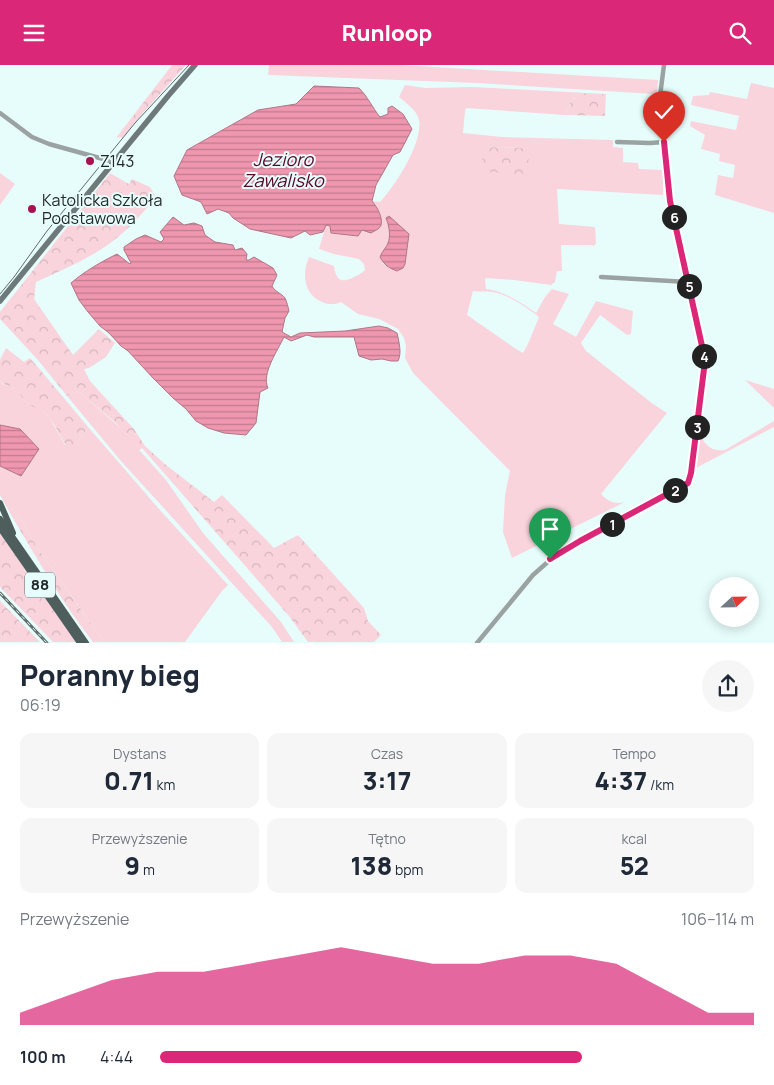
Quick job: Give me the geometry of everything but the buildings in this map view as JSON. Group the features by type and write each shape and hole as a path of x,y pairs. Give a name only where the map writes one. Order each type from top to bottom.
{"main road":[{"path":"0,301 195,65"},
{"path":"0,503 18,546"},
{"name":"88","path":"0,519 86,643"},
{"name":"88","path":"0,528 80,643"}],"street":[{"path":"477,643 533,575 550,559 688,483 691,473 704,369 704,355 670,201 660,97 664,65"},
{"path":"0,113 32,137 48,144 114,162"},
{"path":"617,142 664,142"},
{"path":"601,277 688,282"}],"green space":[{"path":"172,65 186,65 122,138 116,138"},
{"path":"269,65 400,65 658,80 657,92 654,94 477,83 268,75"},
{"path":"751,83 774,88 774,213 715,195 718,175 733,178 735,165 719,161 720,154 701,149 705,135 690,126 691,121 736,130 739,116 691,105 693,96 709,95 710,92 747,99"},
{"path":"405,85 425,88 474,87 586,93 574,98 565,115 466,108 463,133 502,137 613,140 613,147 623,148 623,162 638,163 639,169 663,170 663,195 557,189 559,224 595,227 596,243 594,246 561,245 562,271 557,271 555,282 551,285 514,280 485,279 486,289 506,295 519,302 536,313 552,289 569,294 553,324 576,337 596,301 633,311 631,334 627,335 600,315 581,343 586,351 667,413 601,494 611,502 625,502 512,558 503,532 505,495 510,471 413,373 405,358 406,346 404,338 398,329 379,319 358,314 341,302 327,304 322,302 311,294 306,283 305,270 309,257 334,266 336,275 342,280 349,279 365,270 364,264 359,259 319,249 326,225 330,226 332,233 358,236 378,210 372,201 380,202 407,164 417,140 419,120 414,110 399,97","holes":["484,147 524,148 528,172","389,216 409,234 405,264 390,268 383,264 380,257 389,237 389,227 386,218","473,291 493,292 505,296 523,305 539,317 523,353 467,315"]},
{"path":"586,93 606,94 605,116 565,115 574,98"},
{"path":"483,147 524,148 529,150 528,172 525,174 483,172"},
{"path":"0,173 15,184 0,205"},
{"path":"110,173 129,184 132,179 150,187 156,197 129,228 109,244 78,262 36,282 34,299 73,355 99,329 115,343 106,357 89,368 84,369 90,381 134,429 145,446 166,465 214,502 222,495 274,548 298,535 364,608 368,621 381,635 374,642 308,642 289,616 142,448 137,452 116,423 78,391 67,396 37,359 0,319 0,312"},
{"path":"6,348 24,362 30,358 89,428 71,451 47,415 27,403 14,388 0,381 0,360"},
{"path":"745,380 774,389 774,408"},
{"path":"0,381 16,389 27,403 41,410 49,417 65,445 77,445 81,436 89,428 228,585 185,642 104,642 39,550 19,517 14,520 0,495 0,466 21,476 20,429 0,425"},
{"path":"78,391 116,424 166,480 203,533 281,622 294,642 282,642 272,627 120,460 67,396"},
{"path":"774,421 774,427 694,469 698,438 702,438 711,448 725,450"},
{"path":"19,517 39,550 104,642 93,642 72,613 14,520"},
{"path":"0,533 78,642 53,642 0,587"},
{"path":"0,600 1,602 40,642 0,642"}],"water":[{"name":"Jezioro Zawalisko","path":"314,86 359,88 380,117 388,114 388,108 392,106 403,114 412,129 400,152 393,155 376,185 372,201 378,209 381,219 381,225 378,229 371,233 362,230 358,236 331,233 330,226 326,225 323,232 310,235 305,231 291,238 250,229 233,218 229,213 218,209 207,214 201,202 182,195 174,176 187,150 258,110 296,104"},
{"path":"389,216 409,234 405,264 403,268 397,271 387,266 380,257 389,240 386,218"},
{"path":"173,217 184,225 194,223 202,226 205,235 215,242 233,245 235,250 242,248 247,254 246,260 254,257 273,268 277,275 272,286 285,298 289,311 285,318 282,332 291,337 300,333 345,331 379,326 388,328 397,333 400,351 398,361 371,360 359,356 354,337 314,337 307,335 291,341 284,337 268,369 266,382 268,388 260,392 256,423 246,435 224,433 208,428 196,421 128,351 100,326 79,300 71,283 93,267 117,254 130,264 124,247 145,235 161,242 164,239 160,232"},
{"path":"0,425 20,429 39,449 21,476 0,466"}],"tram line":[{"path":"0,294 47,231 135,123 189,65"}],"railway":[{"path":"0,593 47,643"}],"place":[{"name":"Z143","path":"90,161"},
{"name":"Katolicka Szkoła Podstawowa","path":"32,209"}],"route":[{"path":"550,559 688,483 691,473 704,369 704,355 670,201 664,142"}]}
